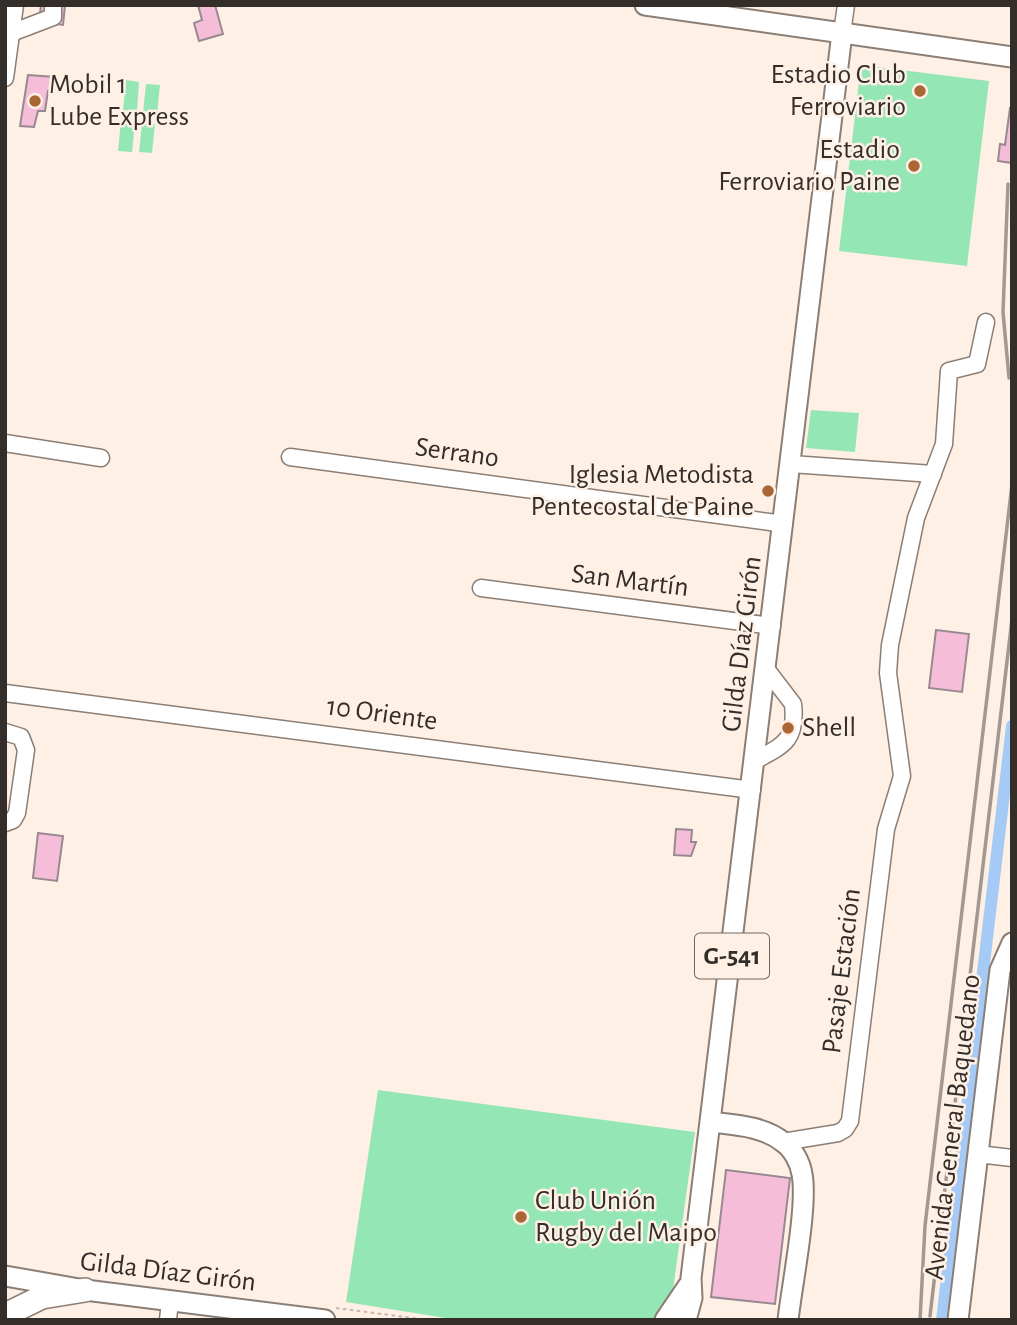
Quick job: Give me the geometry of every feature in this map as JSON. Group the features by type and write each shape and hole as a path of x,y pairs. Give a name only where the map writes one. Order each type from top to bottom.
{"highway":[{"path":"5,1315 42,1297 85,1290"}],"main road":[{"path":"645,5 1012,57"},
{"name":"Gilda Díaz Girón","path":"686,1320 692,1298 691,1278 792,464 842,33"},
{"name":"Avenida General Baquedano","path":"958,1320 1000,970 1012,943"},
{"path":"711,1122 762,1131 783,1142 799,1162 803,1184 788,1320"},
{"name":"Gilda Díaz Girón","path":"5,1276 85,1290 169,1310 325,1320"},
{"name":"Gilda Díaz Girón","path":"665,1320 681,1299 691,1278"}],"street":[{"path":"5,78 15,5"},
{"path":"11,33 52,17 53,5"},
{"name":"Gilda Díaz Girón","path":"842,33 846,5"},
{"name":"Pasaje Estación","path":"783,1142 842,1132 850,1121 886,829 900,785 901,756 888,673 890,645 911,537 944,444 949,371 977,364 986,322"},
{"path":"5,443 101,457"},
{"name":"Serrano","path":"290,457 784,524"},
{"path":"792,464 933,474"},
{"name":"San Martín","path":"481,588 772,626"},
{"path":"756,760 786,743 792,733 793,704 767,670"},
{"name":"10 Oriente","path":"5,694 752,790"},
{"path":"5,732 21,737 26,750 17,813 13,820 5,823"},
{"path":"978,1154 1012,1158"}],"green space":[{"name":"Estadio Ferroviario Paine","path":"861,65 989,81 967,266 839,251"},
{"path":"126,80 139,82 137,111 123,110"},
{"path":"146,84 160,85 157,114 143,113"},
{"path":"121,121 135,123 132,152 118,151"},
{"path":"142,123 155,124 152,153 139,152"},
{"path":"811,410 859,413 855,452 806,448"},
{"name":"Club Unión Rugby del Maipo","path":"378,1090 695,1132 671,1304 651,1320 458,1320 346,1302"}],"building":[{"path":"41,5 65,6 63,25 39,22"},
{"path":"198,5 215,5 223,34 199,41 194,23 202,20"},
{"name":"Mobil 1 Lube Express","path":"28,75 55,77 53,92 48,91 45,111 38,111 34,127 20,126"},
{"path":"1010,108 1012,163 998,161 1000,144 1005,145"},
{"path":"936,630 969,634 962,692 929,688"},
{"path":"676,829 692,830 691,842 696,842 691,856 674,855"},
{"path":"38,833 63,836 57,881 33,878"},
{"path":"726,1170 790,1178 775,1304 711,1297"}],"waterway":[{"path":"942,1320 1012,726"}],"railway":[{"path":"1008,184 1003,312 1009,378"},
{"path":"920,1320 925,1226 1012,484"},
{"path":"930,1316 1012,619"}],"place":[{"name":"Estadio Club Ferroviario","path":"920,91"},
{"name":"Mobil 1 Lube Express","path":"35,101"},
{"name":"Estadio Ferroviario Paine","path":"914,166"},
{"name":"Iglesia Metodista Pentecostal de Paine","path":"768,491"},
{"name":"Shell","path":"788,728"},
{"name":"Club Unión Rugby del Maipo","path":"521,1217"}]}
